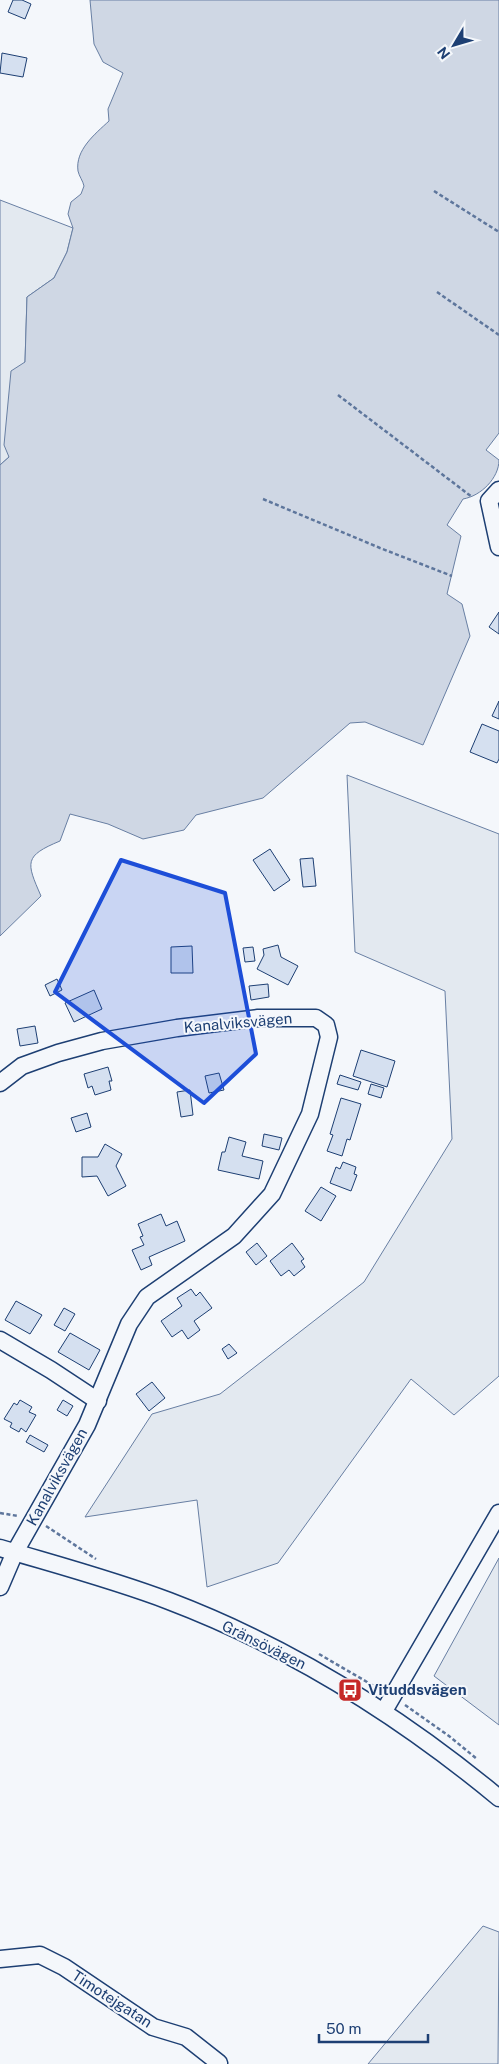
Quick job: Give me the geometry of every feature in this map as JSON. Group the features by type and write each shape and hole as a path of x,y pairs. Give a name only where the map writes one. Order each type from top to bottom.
{"street":[{"path":"499,490 489,501 499,547"},
{"name":"Kanalviksvägen","path":"0,1083 22,1066 58,1053 102,1041 177,1028 266,1018 316,1018 326,1025 328,1037 310,1114 272,1194 234,1236 147,1297 129,1324 87,1425 8,1550 0,1587"},
{"path":"0,1340 98,1400"},
{"path":"384,1711 499,1513"},
{"name":"Gränsövägen","path":"8,1550 72,1568 170,1602 235,1630 324,1674 384,1711 460,1766 499,1798"},
{"name":"Timotejgatan","path":"0,1959 40,1955 64,1967 153,2027 186,2037 218,2063"}],"path":[{"path":"434,191 499,232"},
{"path":"437,292 499,335"},
{"path":"338,395 472,498"},
{"path":"263,499 452,576"}],"highlighted area":[{"path":"121,860 225,893 256,1054 204,1103 55,992"}],"shaded area":[{"path":"90,0 499,0 499,433 486,450 499,460 496,473 488,485 476,494 463,499 447,525 461,536 447,594 462,604 470,636 423,745 365,722 350,723 263,798 196,815 184,830 143,839 108,824 70,814 60,841 40,851 31,861 33,875 41,896 0,936 0,465 9,457 4,445 11,371 25,362 27,297 54,278 67,252 73,228 68,214 71,202 81,194 84,186 78,171 80,156 87,143 109,121 108,109 123,73 103,62 94,44"},
{"path":"0,200 73,228 67,252 54,278 27,297 25,362 9,457 0,465"},
{"path":"347,775 499,834 499,1376 454,1415 411,1379 278,1563 207,1587 197,1500 85,1517 152,1414 220,1394 364,1282 452,1139 445,991 355,952"},
{"path":"499,1558 499,1725 434,1676"},
{"path":"483,1926 499,1932 498,2064 368,2064"}],"building":[{"path":"13,0 22,0 31,4 25,19 8,12"},
{"path":"2,53 27,58 23,77 0,73"},
{"path":"499,612 499,634 489,627"},
{"path":"499,701 499,719 492,716"},
{"path":"482,724 499,731 499,759 497,763 470,752"},
{"path":"270,849 290,880 274,891 253,860"},
{"path":"313,858 316,886 303,887 300,859"},
{"path":"278,945 281,957 298,966 288,985 257,969 264,955 263,949"},
{"path":"192,946 193,973 171,973 171,947"},
{"path":"253,947 255,961 245,962 243,948"},
{"path":"57,979 62,990 50,996 45,985"},
{"path":"268,984 269,997 251,1000 249,986"},
{"path":"94,990 102,1009 74,1022 65,1003"},
{"path":"35,1026 38,1043 20,1046 17,1029"},
{"path":"361,1050 395,1061 387,1087 353,1076"},
{"path":"108,1067 112,1081 109,1081 111,1090 95,1095 92,1086 88,1088 84,1074"},
{"path":"219,1073 224,1090 209,1093 205,1076"},
{"path":"340,1075 361,1082 358,1090 337,1084"},
{"path":"371,1084 384,1088 381,1098 368,1094"},
{"path":"190,1090 193,1115 181,1117 177,1092"},
{"path":"341,1098 361,1104 350,1140 347,1139 342,1156 327,1151 333,1135 330,1134"},
{"path":"87,1113 91,1127 76,1132 71,1118"},
{"path":"264,1134 282,1138 279,1150 262,1146"},
{"path":"229,1137 246,1142 242,1156 263,1161 259,1179 218,1170 222,1152 225,1152"},
{"path":"105,1144 122,1154 116,1166 126,1186 108,1196 97,1176 82,1177 82,1157 98,1157"},
{"path":"343,1162 356,1167 354,1174 357,1175 351,1191 330,1183 336,1167 340,1169"},
{"path":"321,1187 336,1196 321,1221 305,1211"},
{"path":"161,1214 166,1226 177,1221 185,1241 149,1257 152,1265 141,1270 132,1250 144,1245 140,1237 143,1236 138,1224"},
{"path":"257,1243 267,1256 256,1265 246,1252"},
{"path":"292,1243 304,1259 301,1261 305,1267 294,1276 289,1270 281,1276 270,1261"},
{"path":"191,1289 196,1296 200,1292 212,1308 194,1321 200,1330 188,1339 182,1330 172,1337 161,1321 182,1306 177,1298"},
{"path":"16,1301 42,1315 30,1334 5,1320"},
{"path":"64,1308 75,1314 65,1331 54,1325"},
{"path":"70,1333 100,1350 89,1370 58,1352"},
{"path":"229,1344 237,1353 228,1359 222,1349"},
{"path":"152,1382 165,1398 149,1411 136,1394"},
{"path":"20,1400 32,1407 29,1412 36,1415 26,1432 21,1428 19,1432 10,1427 12,1423 4,1419 14,1403 17,1405"},
{"path":"63,1400 73,1406 67,1416 57,1410"},
{"path":"30,1435 48,1445 44,1452 26,1442"}],"place":[{"name":"Vituddsvägen","path":"350,1690"}]}
